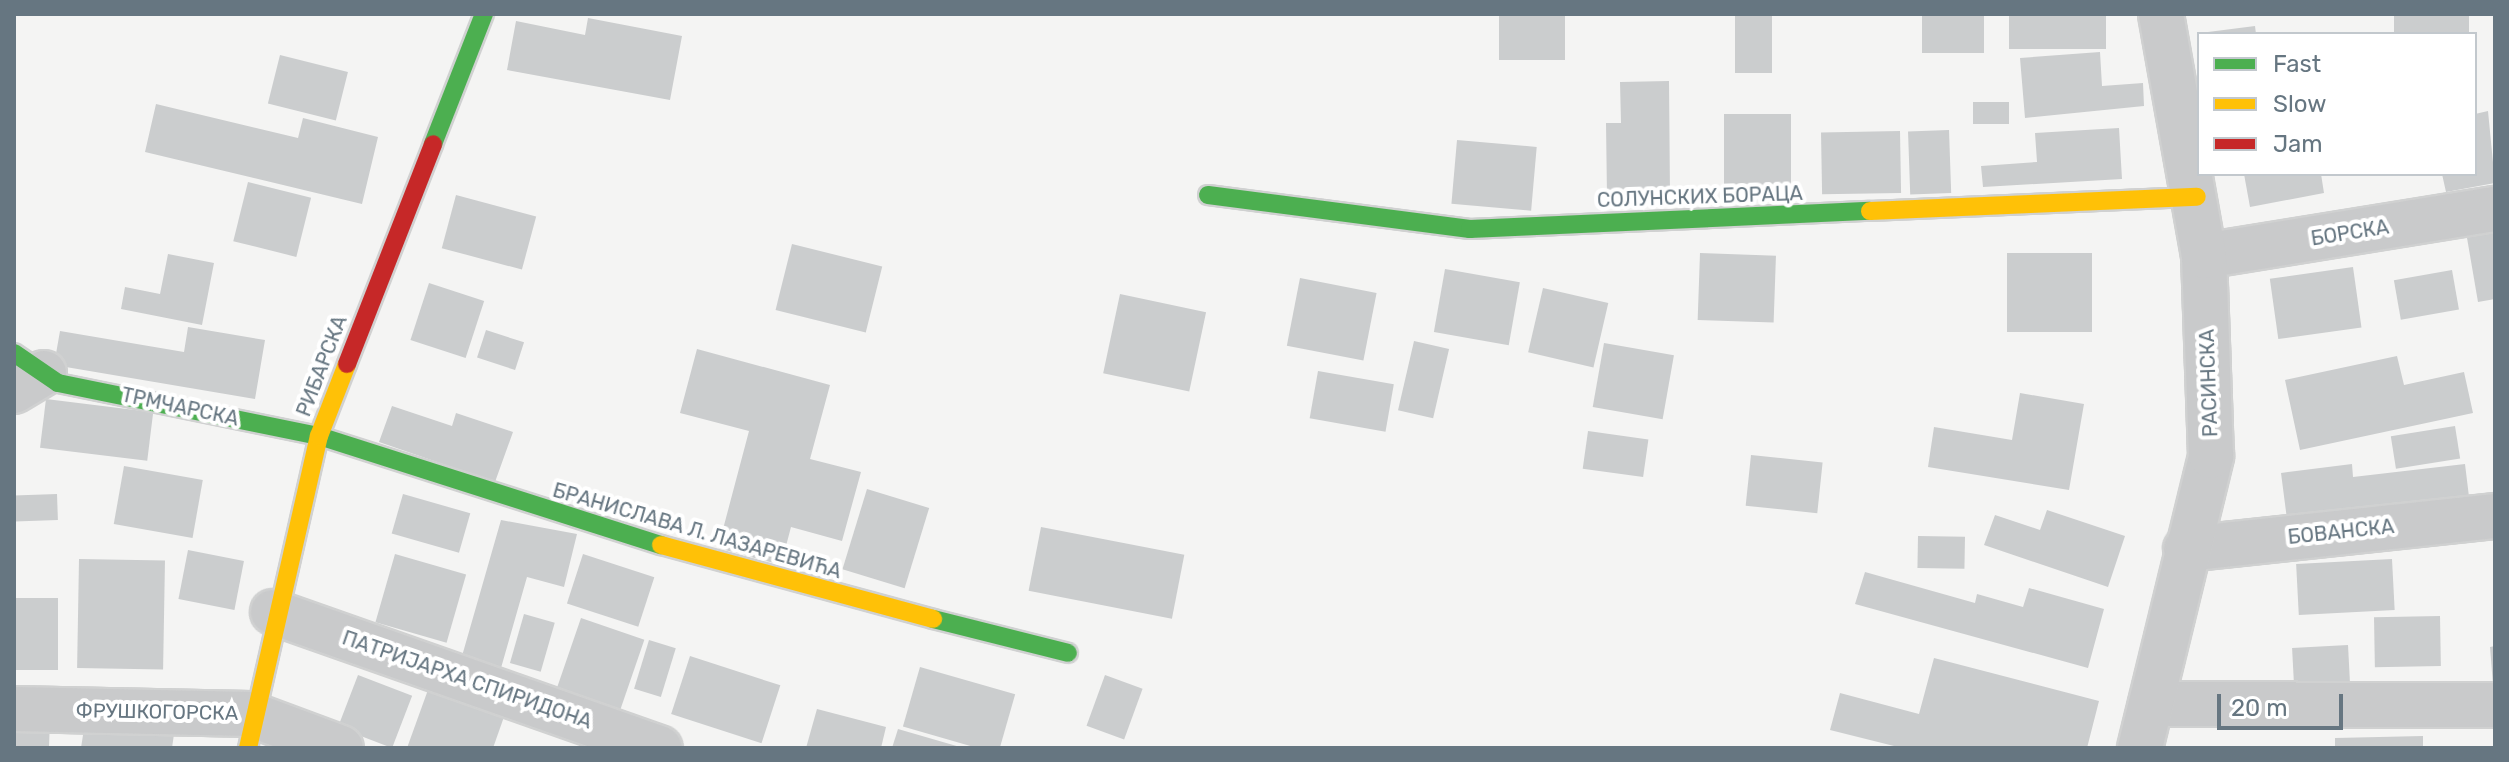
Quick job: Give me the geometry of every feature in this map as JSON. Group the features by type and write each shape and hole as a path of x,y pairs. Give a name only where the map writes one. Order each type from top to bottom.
{"street":[{"name":"РИБАРСКА","path":"249,731 273,612 319,436 484,14"},
{"name":"РАСИНСКА","path":"2140,748 2211,456 2204,256 2197,197 2161,14"},
{"name":"СОЛУНСКИХ БОРАЦА","path":"1208,195 1470,229 2197,197"},
{"name":"БОРСКА","path":"2204,256 2495,209"},
{"name":"ТРМЧАРСКА","path":"24,372 58,383 319,436"},
{"name":"БРАНИСЛАВА Л. ЛАЗАРЕВИЋА","path":"319,436 750,573 1068,653"},
{"name":"БОВАНСКА","path":"2186,549 2495,516"},
{"name":"ПАТРИЈАРХА СПИРИДОНА","path":"273,612 660,748"},
{"path":"2151,704 2495,705"},
{"name":"ФРУШКОГОРСКА","path":"14,709 249,731 341,748"}],"building":[{"path":"1499,14 1565,14 1565,60 1499,60"},
{"path":"1735,14 1772,14 1772,73 1735,73"},
{"path":"1922,14 1984,14 1984,53 1922,53"},
{"path":"2009,14 2106,14 2106,49 2009,49"},
{"path":"2394,14 2469,14 2469,32 2394,32"},
{"path":"588,18 682,36 670,100 507,70 516,21 585,35"},
{"path":"2255,26 2256,32 2208,32"},
{"path":"2100,52 2102,86 2143,83 2144,106 2025,118 2020,58"},
{"path":"280,55 348,72 336,120 268,104"},
{"path":"1669,81 1670,196 1607,197 1606,123 1621,123 1620,82"},
{"path":"1973,102 2009,102 2009,124 1973,124"},
{"path":"156,104 298,138 303,118 378,137 362,204 145,152"},
{"path":"2488,111 2495,183 2446,192 2442,176 2477,176 2477,114"},
{"path":"1724,114 1791,114 1791,193 1724,193"},
{"path":"2119,128 2122,179 1983,187 1981,166 2037,162 2035,133"},
{"path":"1949,130 1951,193 1910,194 1908,131"},
{"path":"1900,131 1901,193 1822,194 1821,132"},
{"path":"1457,140 1537,147 1531,211 1451,204"},
{"path":"2244,176 2321,176 2324,193 2250,207"},
{"path":"248,182 311,198 296,257 233,241"},
{"path":"456,195 536,216 522,270 442,248"},
{"path":"2495,227 2495,299 2478,302 2466,232"},
{"path":"792,244 882,266 866,332 776,310"},
{"path":"1700,253 1776,256 1774,323 1698,320"},
{"path":"2007,253 2092,253 2092,332 2007,332"},
{"path":"168,254 214,263 202,325 121,309 125,287 160,294"},
{"path":"2353,267 2361,327 2278,339 2270,279"},
{"path":"1445,269 1520,282 1509,345 1434,332"},
{"path":"2452,270 2459,309 2401,320 2394,280"},
{"path":"1300,278 1377,293 1363,361 1287,346"},
{"path":"429,283 484,301 466,358 410,340"},
{"path":"1543,288 1608,303 1593,367 1528,352"},
{"path":"1120,294 1206,312 1189,392 1103,373"},
{"path":"188,327 265,340 255,399 54,365 60,331 184,352"},
{"path":"486,330 524,342 515,370 477,358"},
{"path":"1414,341 1449,349 1433,418 1398,410"},
{"path":"1604,343 1674,355 1663,419 1593,407"},
{"path":"697,349 830,385 810,459 861,472 842,541 791,527 781,565 718,548 749,431 680,413"},
{"path":"2397,356 2404,385 2464,372 2473,413 2300,450 2285,380"},
{"path":"1318,371 1394,384 1385,432 1310,418"},
{"path":"2020,393 2084,404 2069,490 1928,467 1934,427 2012,440"},
{"path":"46,399 153,412 147,461 40,448"},
{"path":"392,406 452,426 456,413 513,432 495,482 379,442"},
{"path":"2455,426 2460,459 2396,469 2391,436"},
{"path":"1588,431 1648,439 1643,477 1583,469"},
{"path":"1751,455 1823,463 1817,513 1746,506"},
{"path":"2352,464 2353,477 2465,464 2470,505 2288,527 2281,473"},
{"path":"124,466 203,480 193,538 114,524"},
{"path":"867,489 929,508 905,588 842,569"},
{"path":"57,494 58,520 15,521 14,496"},
{"path":"403,494 470,513 459,553 392,533"},
{"path":"2047,510 2125,536 2108,587 1984,545 1995,515 2040,530"},
{"path":"501,520 577,534 564,587 527,577 499,675 460,663"},
{"path":"1041,527 1184,555 1172,619 1029,591"},
{"path":"1918,536 1965,537 1964,569 1917,568"},
{"path":"188,550 244,561 234,610 178,599"},
{"path":"395,554 466,574 447,643 375,622"},
{"path":"583,554 654,577 638,627 567,603"},
{"path":"79,559 165,561 163,669 77,668"},
{"path":"2392,559 2395,610 2299,615 2296,564"},
{"path":"1865,572 1975,603 1977,594 2023,607 2029,588 2104,609 2088,668 1855,604"},
{"path":"14,598 58,598 58,670 14,670"},
{"path":"524,614 555,623 541,672 510,663"},
{"path":"2440,616 2441,666 2375,667 2374,617"},
{"path":"581,618 644,640 618,715 555,694"},
{"path":"649,640 676,648 661,697 634,689"},
{"path":"2348,645 2350,689 2294,692 2292,648"},
{"path":"2495,646 2495,685 2493,685 2490,647"},
{"path":"690,656 780,685 762,743 671,714"},
{"path":"1934,658 2099,701 2087,748 1902,748 1830,730 1840,693 1919,714"},
{"path":"920,667 1015,694 1000,748 978,748 903,727"},
{"path":"358,675 412,696 392,748 338,727"},
{"path":"1105,675 1143,689 1124,739 1087,726"},
{"path":"429,687 505,714 493,748 407,748"},
{"path":"817,709 886,727 881,748 806,748"},
{"path":"14,718 50,719 49,748 14,748"},
{"path":"85,722 174,734 172,748 81,748"},
{"path":"898,729 960,747 960,748 892,748"},
{"path":"2423,736 2423,748 2335,748 2335,738"}],"traffic: fast":[{"path":"433,144 484,14"},
{"path":"1208,195 1470,229 1870,211"},
{"path":"14,353 58,383 319,436 661,545"},
{"path":"933,619 1068,653"}],"traffic: slow":[{"path":"1870,211 2197,197"},
{"path":"248,748 319,436 347,364"},
{"path":"661,545 933,619"}],"traffic: jam":[{"path":"347,364 433,144"}]}
